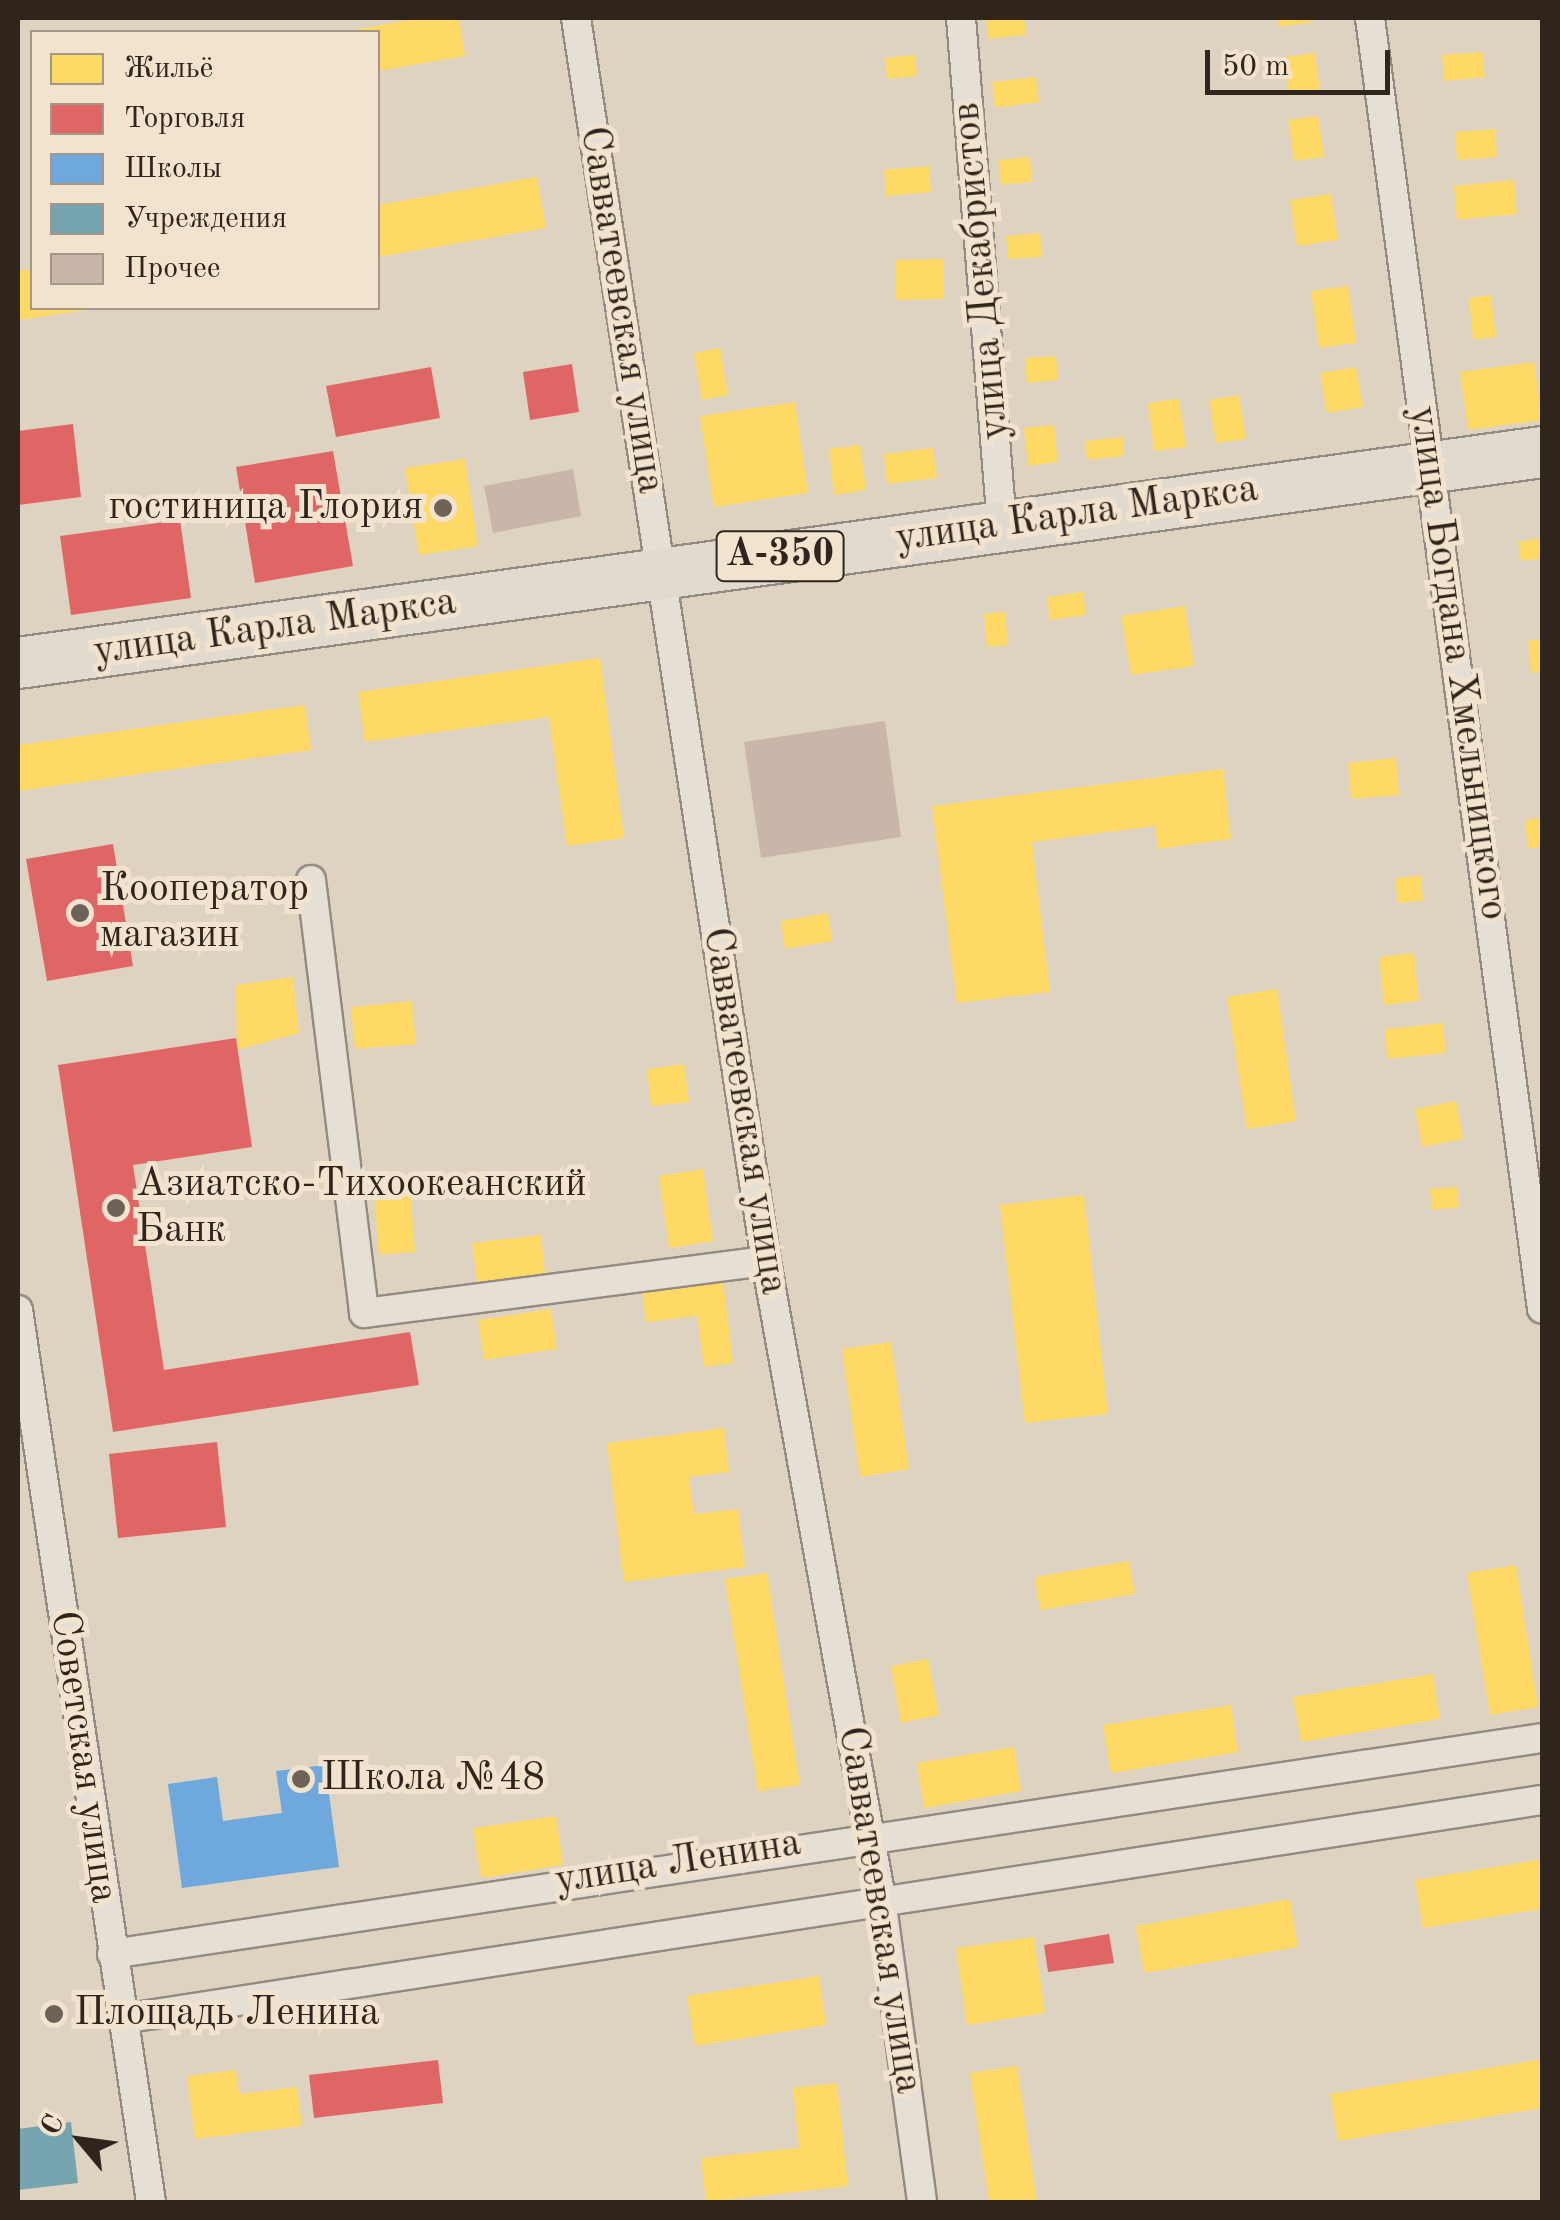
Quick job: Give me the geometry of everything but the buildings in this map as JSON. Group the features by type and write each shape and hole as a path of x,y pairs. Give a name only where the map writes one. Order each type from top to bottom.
{"highway":[{"name":"улица Карла Маркса","path":"18,663 1542,452"}],"street":[{"name":"Савватеевская улица","path":"576,18 766,1262 881,1898 922,2202"},
{"name":"улица Декабристов","path":"961,18 1002,525"},
{"name":"улица Богдана Хмельницкого","path":"1370,18 1542,1310"},
{"path":"311,880 364,1313 766,1262"},
{"name":"Советская улица","path":"18,1310 151,2202"},
{"name":"улица Ленина","path":"112,1954 870,1832 1542,1738"},
{"name":"улица Ленина","path":"122,2019 881,1898 1542,1800"}],"place":[{"name":"гостиница Глория","path":"443,508"},
{"name":"Кооператор магазин","path":"80,913"},
{"name":"Азиатско-Тихоокеанский Банк","path":"116,1208"},
{"name":"Школа №48","path":"301,1779"},
{"name":"Площадь Ленина","path":"54,2014"}]}
